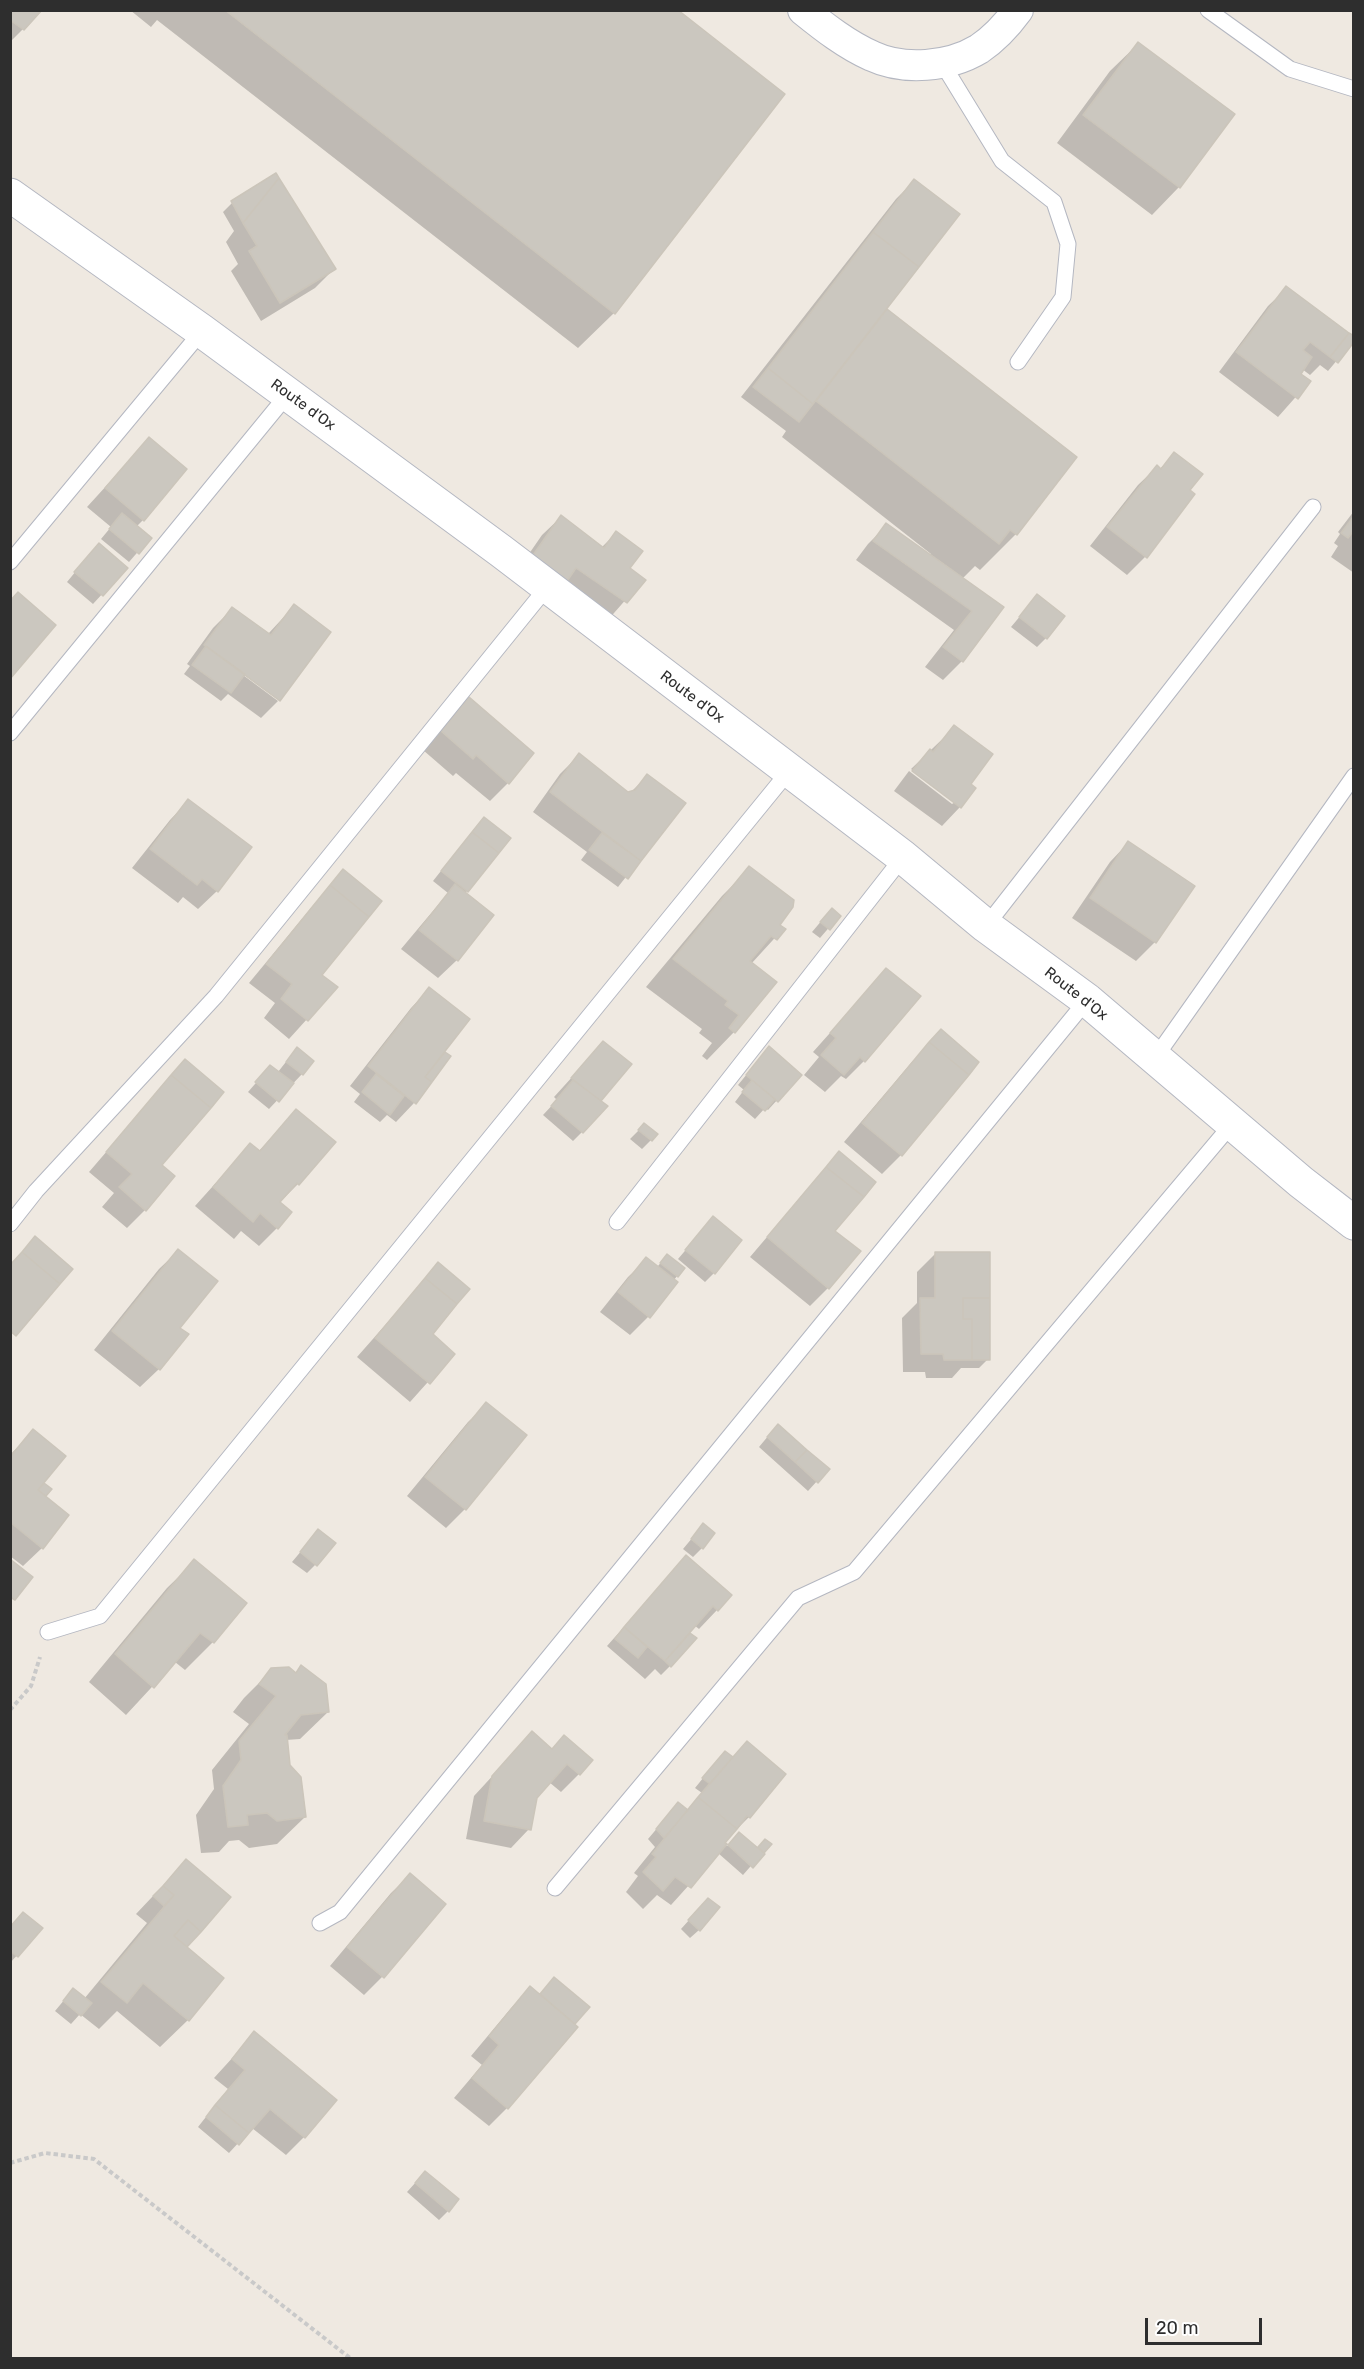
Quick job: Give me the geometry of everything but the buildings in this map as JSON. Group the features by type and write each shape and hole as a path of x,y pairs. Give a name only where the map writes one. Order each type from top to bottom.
{"street":[{"path":"802,10 827,30 873,57 907,65 942,63 978,49 1005,28 1018,10"},
{"name":"Route d'Ox","path":"10,195 202,331 548,586 903,857 986,927 1087,1000 1232,1124 1353,1223"}],"lane":[{"path":"1209,10 1290,69 1353,89"},
{"path":"942,63 1002,161 1054,202 1068,244 1063,297 1018,362"},
{"path":"10,562 202,331"},
{"path":"10,733 288,394"},
{"path":"986,927 1313,507"},
{"path":"10,1224 36,1191 216,996 548,586"},
{"path":"48,1632 100,1616 789,771"},
{"path":"1155,1058 1353,776"},
{"path":"617,1222 903,857"},
{"path":"320,1923 340,1912 1087,1000"},
{"path":"555,1888 798,1598 854,1572 1232,1124"}],"path":[{"path":"10,1710 31,1686 48,1632"},
{"path":"10,2163 45,2153 94,2159 350,2358"}]}
